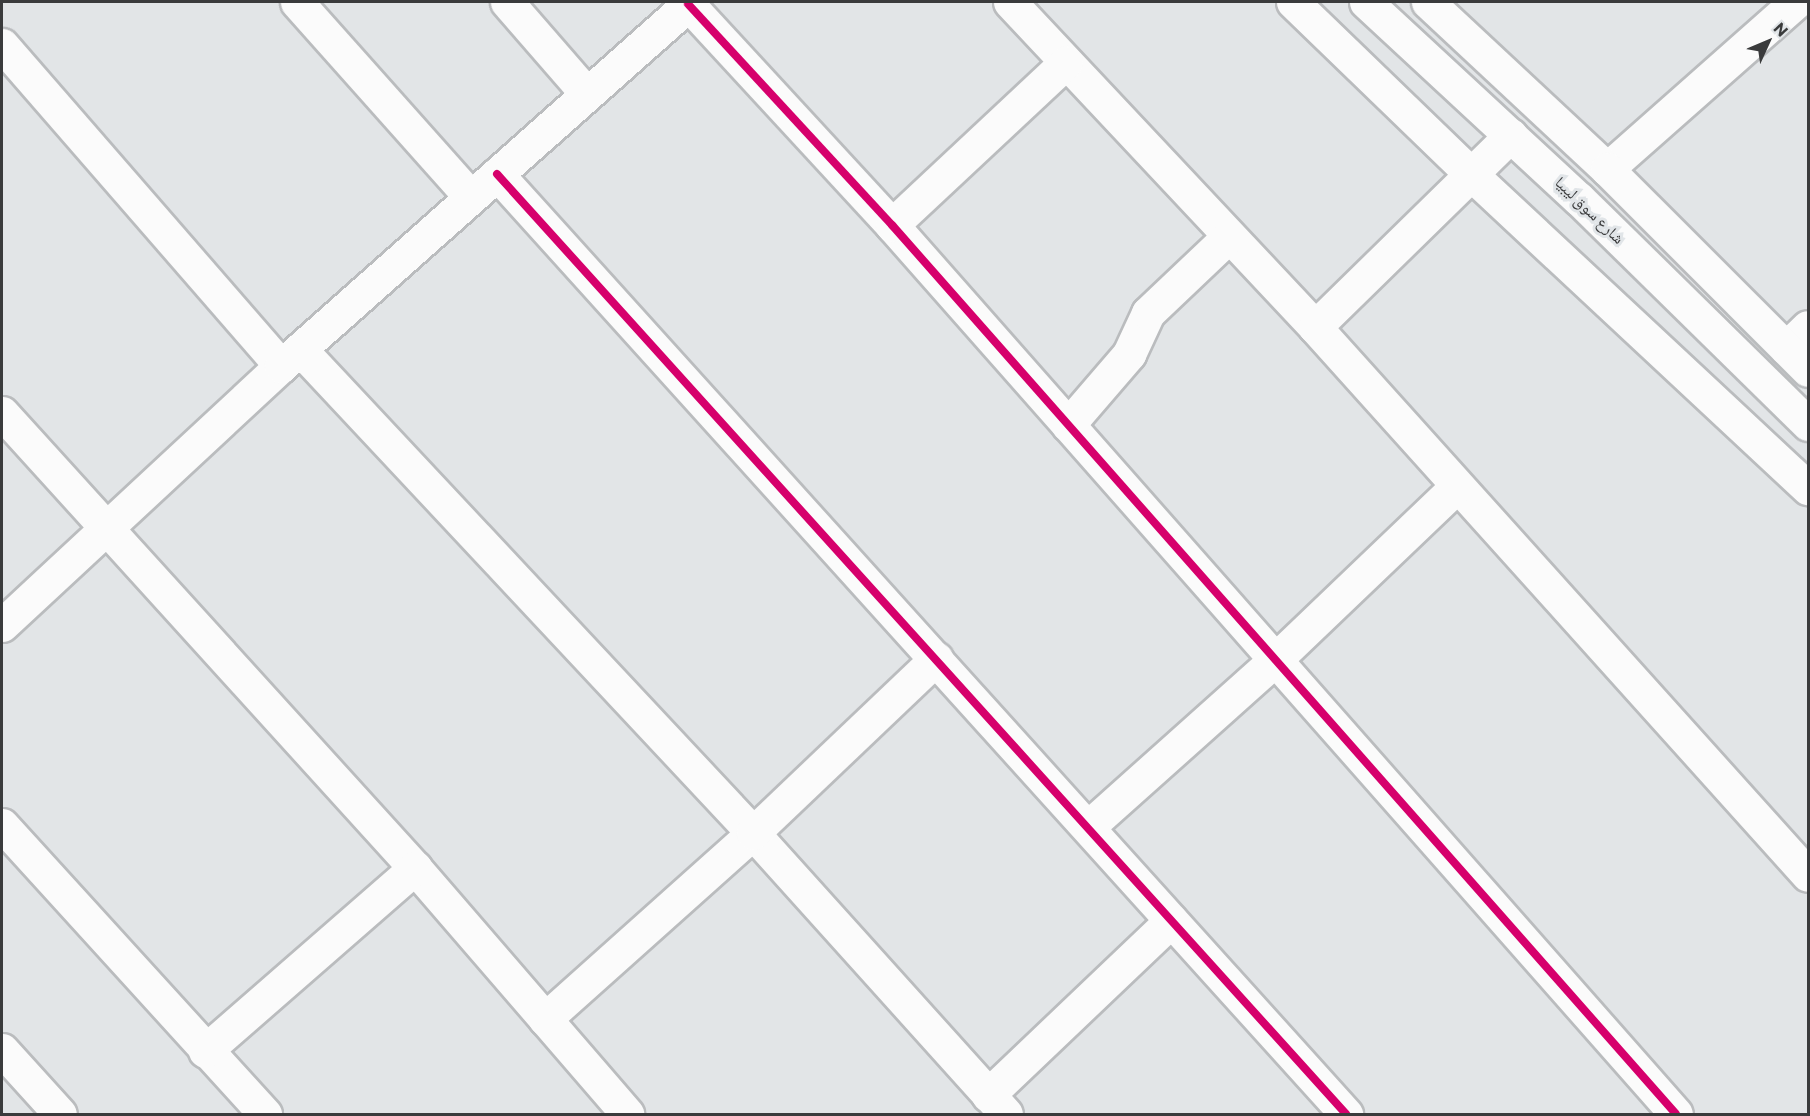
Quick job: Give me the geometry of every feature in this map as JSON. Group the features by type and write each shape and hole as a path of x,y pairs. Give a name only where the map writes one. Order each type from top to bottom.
{"street":[{"path":"297,2 471,197"},
{"path":"507,2 586,93"},
{"path":"1010,2 1227,238 1315,327 1456,487 1809,875"},
{"path":"1293,2 1471,174 1809,488"},
{"name":"شارع سوق ليبيا","path":"1366,2 1511,135 1809,424"},
{"path":"1428,2 1801,348"},
{"path":"1607,169 1796,2"},
{"path":"2,625 291,357 689,3 892,225 1676,1114"},
{"path":"2,45 291,357 753,833 997,1105 1171,921"},
{"path":"892,225 1066,62"},
{"path":"1315,327 1511,135"},
{"path":"497,174 1345,1114"},
{"path":"1068,425 1129,354 1148,313 1227,238"},
{"path":"2,413 108,527 415,868 627,1114"},
{"path":"1088,827 1275,660 1456,487"},
{"path":"545,1019 753,833 936,659"},
{"path":"2,825 205,1051 265,1114"},
{"path":"205,1051 415,868"},
{"path":"2,1050 60,1114"}],"cycle path":[{"path":"688,4 892,225 1676,1114"},
{"path":"497,174 1346,1114"}]}
